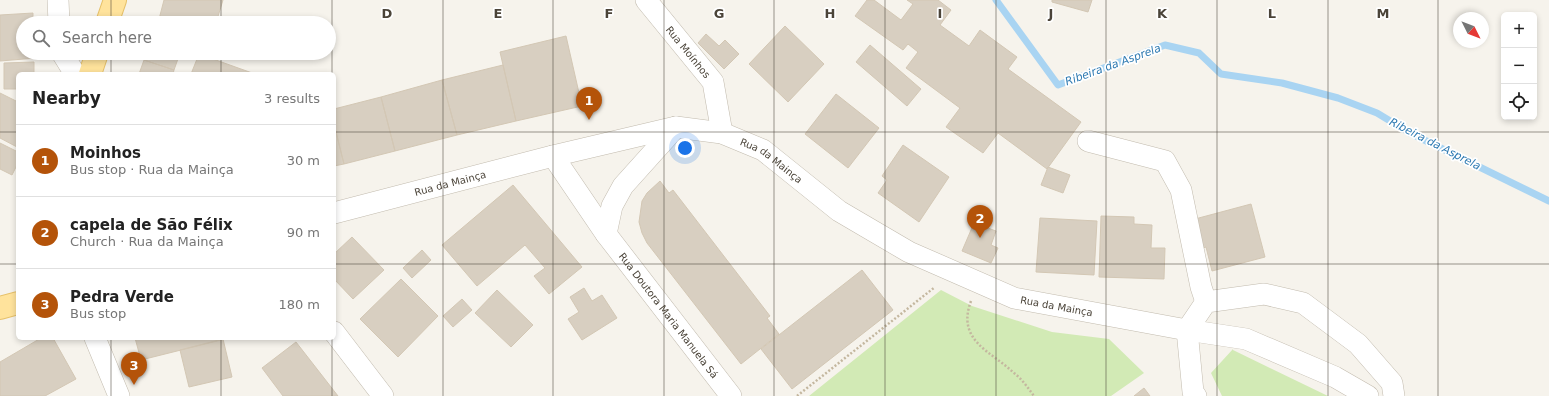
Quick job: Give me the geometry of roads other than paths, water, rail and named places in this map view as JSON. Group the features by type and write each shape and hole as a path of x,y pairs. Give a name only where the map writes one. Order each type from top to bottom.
{"main road":[{"path":"109,16 115,0"},
{"path":"91,72 95,60"},
{"path":"0,308 16,304"}],"street":[{"path":"58,0 59,16"},
{"name":"Rua Moínhos","path":"646,0 713,82 722,133"},
{"path":"66,60 74,72"},
{"path":"606,234 612,206 623,186 676,127"},
{"name":"Rua da Mainça","path":"336,212 553,156 676,127 722,133 762,150 839,211 909,252 1014,298 1187,330 1246,339 1335,377 1368,396"},
{"path":"1088,141 1165,161 1180,190 1201,287 1206,302"},
{"name":"Rua Doutora Maria Manuela Sá","path":"553,156 606,234 731,396"},
{"path":"1196,396 1193,392 1187,330 1206,302 1264,294 1303,303 1358,344 1392,382 1394,396"},
{"path":"336,335 383,396"},
{"path":"97,340 119,396"}],"waterway":[{"name":"Ribeira da Asprela","path":"996,0 1058,85 1165,45 1199,53 1221,74 1282,83 1338,98 1377,113 1410,133 1549,201"}],"place":[{"name":"Moinhos","path":"589,120"},
{"name":"capela de São Félix","path":"980,238"},
{"name":"Pedra Verde","path":"134,385"}]}
